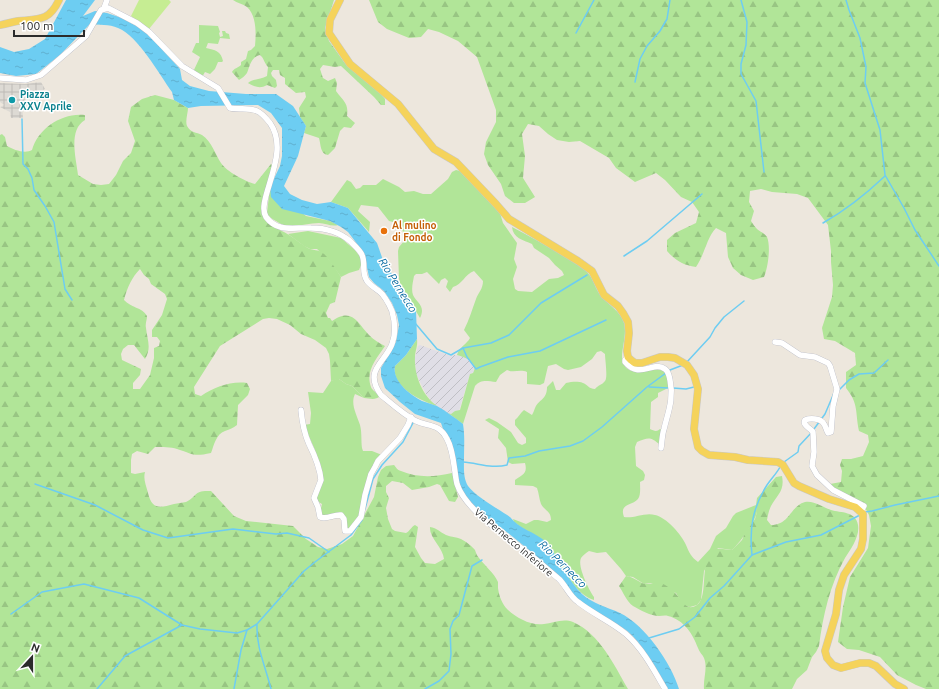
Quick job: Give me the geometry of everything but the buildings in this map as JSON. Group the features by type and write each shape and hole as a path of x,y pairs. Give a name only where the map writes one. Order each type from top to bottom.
{"main road":[{"path":"340,0 330,20 329,33 350,64 398,104 434,149 456,162 509,220 592,271 604,295 618,306 624,313 628,322 628,357 635,362 642,363 660,357 675,358 683,361 690,369 696,380 698,389 694,429 698,447 702,451 709,455 778,462 783,465 794,483 799,486 829,499 855,506 861,511 863,539 861,549 844,576 839,590 836,614 826,651 827,658 833,665 841,668 860,663 869,663 876,666 896,684 904,689"},
{"path":"0,25 48,17 56,1"}],"street":[{"path":"0,78 26,80 41,75 78,45 92,27 108,0"},
{"name":"Via Pernecco Inferiore","path":"102,9 108,8 137,23 149,32 182,66 218,88 228,106 232,108 252,109 264,115 274,130 277,145 274,173 269,186 264,210 265,214 277,225 288,229 309,228 336,232 351,242 362,256 364,277 390,306 394,320 395,332 393,343 375,372 376,385 381,395 414,419 437,427 446,436 450,447 458,490 478,514 566,586 576,601 626,634 653,667 665,689"},
{"path":"775,342 782,343 800,355 828,362 837,389 832,411 831,432 828,433 824,423 821,421 808,419 804,422 804,424 813,432 814,452 812,466 817,476 833,490 864,506 861,511"},
{"path":"628,357 625,362 634,369 641,370 659,367 665,369 669,373 672,390 671,407 664,430 661,448"},
{"path":"300,410 303,426 315,456 321,478 314,495 319,515 320,517 325,518 338,514 341,515 344,518 345,531 350,531 361,517 371,474 378,461 403,434 408,425 414,419"}],"shaded area":[{"name":"Piazza XXV Aprile","path":"41,82 45,89 43,90 44,92 30,98 25,98 26,106 22,106 23,118 11,118 10,112 0,107 4,105 0,102 0,83 25,84"},
{"path":"420,345 451,356 464,356 475,366 474,372 470,374 459,411 451,414 448,413 433,403 426,394 416,374 415,358 418,346"}],"green space":[{"path":"139,0 169,0 171,2 149,29 131,16"},
{"path":"233,0 334,0 325,28 329,41 344,62 376,88 385,99 385,105 381,105 341,66 335,67 323,65 320,69 323,78 328,81 335,78 337,83 336,91 346,105 347,116 355,123 351,128 344,127 340,131 335,148 328,155 325,154 321,149 319,138 304,133 306,126 300,117 299,108 306,97 305,92 296,93 285,84 285,78 280,75 279,70 273,70 271,73 276,80 277,86 275,88 267,85 258,87 248,83 267,76 268,67 260,55 253,60 247,73 239,80 232,72 241,65 241,62 246,59 248,51 255,46 256,37 253,15 247,7"},
{"path":"369,0 939,0 939,689 926,689 916,685 897,675 880,657 859,650 847,649 838,642 843,607 850,577 868,548 871,526 869,515 863,504 831,487 830,484 841,482 842,471 840,465 842,459 851,459 863,456 869,442 868,435 859,431 855,404 846,388 846,372 856,365 855,353 835,341 824,339 822,328 832,297 833,285 831,251 828,225 808,198 797,194 772,192 761,189 750,191 749,202 754,211 751,221 757,229 767,237 769,246 768,263 764,277 753,280 741,275 733,268 728,257 726,233 716,228 710,237 702,257 696,267 680,262 667,251 667,240 675,233 696,223 699,212 692,202 681,197 656,173 635,182 616,168 609,158 580,141 569,142 557,140 539,126 528,124 522,134 525,156 523,178 535,197 525,203 514,203 505,196 501,184 488,165 484,154 486,142 496,122 496,110 477,57 458,41 439,32 428,29 421,37 409,38 387,29 378,22"},
{"path":"199,25 218,26 220,37 223,36 222,31 225,31 229,34 230,39 220,38 218,44 208,43 206,48 215,50 219,53 223,61 218,62 215,69 210,74 205,72 202,77 193,72 200,57 192,52 196,43 199,43"},
{"path":"155,95 174,100 188,108 186,122 187,126 192,131 202,135 211,145 224,166 242,179 255,184 271,164 273,166 262,211 263,216 272,226 292,237 307,248 322,252 340,275 341,277 335,302 330,304 326,313 328,318 332,321 345,315 354,318 371,337 385,346 375,360 371,370 371,387 380,396 372,399 364,398 352,386 339,379 331,381 329,354 326,348 315,340 301,334 290,325 277,319 263,319 220,346 194,387 195,394 201,396 223,385 247,383 250,389 248,395 238,405 237,425 219,435 211,453 197,455 172,448 155,447 148,454 137,451 132,454 131,473 135,474 145,472 145,482 150,499 154,505 161,507 186,502 198,492 211,491 234,516 246,521 293,526 306,539 318,547 327,549 342,544 353,536 374,497 381,470 386,466 394,465 400,471 420,476 433,476 452,473 458,497 455,502 449,501 440,485 437,484 412,490 403,483 392,481 386,486 386,492 389,498 386,508 392,529 406,533 415,525 418,527 415,547 425,563 435,564 444,559 441,550 430,531 430,527 437,529 446,535 466,542 475,550 478,557 498,582 500,597 508,610 529,623 544,624 566,620 583,627 599,642 612,660 628,689 0,689 0,135 2,134 5,137 7,146 26,152 32,150 40,135 52,123 68,116 85,115 85,120 76,130 74,145 78,175 93,184 109,184 116,175 123,161 131,153 135,141 128,121 131,107 142,99","holes":["140,269 149,279 151,284 165,294 167,299 162,315 152,330 152,337 157,337 160,341 159,346 154,348 154,358 150,375 140,389 133,389 133,383 140,375 141,369 122,360 121,354 123,349 128,345 134,345 145,359 149,347 146,326 147,316 145,313 124,300 130,283"]},
{"path":"456,170 460,171 467,177 500,213 503,223 517,243 514,259 517,267 513,279 515,289 518,291 532,292 549,279 558,278 564,275 549,258 534,248 532,244 516,236 512,227 544,244 587,272 601,296 617,311 624,323 625,334 622,361 628,369 633,371 663,370 666,373 670,387 658,393 658,397 651,402 650,429 658,431 660,429 662,431 660,445 651,439 637,442 635,447 636,466 643,471 645,475 644,480 640,482 638,499 623,509 624,517 651,514 664,519 677,532 684,541 690,554 698,562 710,549 716,536 726,528 736,513 756,505 757,511 754,520 739,542 732,550 718,548 704,571 701,600 697,605 690,607 683,605 676,593 651,583 644,584 633,577 626,576 606,552 597,553 589,551 581,558 580,562 582,572 594,600 589,598 584,595 572,582 553,552 514,522 513,519 526,524 534,520 547,522 551,520 551,517 541,504 537,488 533,486 515,485 515,480 526,470 525,463 512,464 508,462 506,448 498,438 499,429 485,420 489,418 497,422 511,432 518,443 522,445 526,443 526,438 515,425 515,420 521,412 524,410 532,415 537,405 546,394 547,387 553,381 556,390 560,390 566,383 574,382 583,383 595,389 606,379 605,354 601,351 597,352 592,359 581,367 568,370 556,364 548,366 544,383 540,385 527,384 527,372 507,370 500,375 496,382 480,382 475,386 463,424 448,413 451,414 460,410 470,374 473,373 473,363 464,357 457,355 459,350 470,338 464,330 483,281 474,271 471,272 459,284 453,287 450,292 446,287 448,281 445,278 441,280 439,284 427,272 416,274 414,276 412,290 413,295 422,310 420,318 401,286 399,279 398,251 399,247 405,240 404,233 395,223 389,221 378,207 361,205 358,211 370,222 369,232 348,208 331,202 347,180 351,182 356,189 363,185 376,185 383,179 399,187 405,192 414,191 423,194 431,194 448,179 452,172"},
{"path":"270,187 306,216 330,221 338,225 333,226 313,223 287,226 281,224 270,217 267,213"},
{"path":"308,231 341,238 355,250 361,258 359,270 341,277 328,259 317,249 310,249 304,246 288,234"},
{"path":"417,339 415,364 418,378 427,396 437,406 423,401 408,392 402,387 395,374 395,366 406,355"},
{"path":"339,379 352,386 364,398 355,394 353,402 354,410 361,428 363,451 372,451 382,455 376,462 362,511 350,529 346,530 344,517 324,517 320,512 322,504 316,499 322,482 315,450 304,425 310,424 311,413 308,392 323,393 331,381"},
{"path":"782,476 783,481 780,492 768,514 767,520 771,525 782,522 796,507 805,502 815,503 831,510 848,513 857,520 858,534 840,568 831,590 825,612 819,646 812,657 807,670 797,679 792,689 704,689 705,662 687,628 674,618 653,615 633,606 619,586 626,576 645,584 661,583 673,591 687,606 693,607 697,605 703,594 705,568 711,553 717,549 732,550 742,540 755,519 757,512 757,498 776,477"}],"water":[{"name":"Rio Pernecco","path":"66,0 95,0 83,16 95,11 107,13 122,18 138,27 148,34 180,69 182,80 190,86 209,91 246,94 276,94 293,106 306,126 298,156 284,186 290,194 302,200 317,204 331,202 348,208 377,243 384,263 416,310 417,339 406,355 395,366 396,377 399,382 407,391 417,398 437,406 463,424 464,469 466,483 471,490 510,517 518,525 545,541 551,548 575,587 582,594 595,603 620,613 639,626 648,635 670,668 679,689 668,689 660,674 632,635 625,629 619,627 577,600 534,554 503,529 486,518 469,501 461,489 455,464 441,423 415,414 385,388 381,376 381,368 396,342 399,325 397,315 392,303 384,291 369,277 364,253 348,232 330,221 282,209 271,197 270,187 280,166 282,156 282,128 271,113 258,105 201,106 188,108 174,100 172,92 148,56 133,39 126,32 108,25 90,24 60,55 36,74 16,76 0,73 0,47 14,52 29,49 45,39"}],"waterway":[{"path":"576,33 594,0"},
{"path":"635,82 640,59 647,46 660,31 667,19 670,0"},
{"path":"741,0 747,22 746,45 741,64 741,74 756,101 764,172"},
{"path":"846,0 860,38 866,67 865,83 880,130 885,175 915,230 939,266"},
{"path":"22,119 23,164 28,169 32,178 34,190 54,222 65,289 72,300"},
{"path":"823,223 856,201 885,176"},
{"path":"624,256 647,241 702,194"},
{"path":"415,323 437,349 451,355 463,348 491,343 509,335 541,303 587,275"},
{"path":"686,363 710,337 724,317 744,301"},
{"path":"463,348 467,357 476,369 508,357 540,351 606,320"},
{"path":"839,390 849,380 859,374 874,373 888,360"},
{"path":"463,462 490,466 507,465 509,458 570,446 583,441 602,427 647,387 670,370 683,365"},
{"path":"649,387 669,388"},
{"path":"673,388 686,389 694,387"},
{"path":"814,429 825,414 834,393"},
{"path":"365,509 373,479 382,465 403,442 414,421"},
{"path":"784,462 798,452 799,446 812,432"},
{"path":"752,555 751,536 755,510 762,493 780,467"},
{"path":"35,484 95,505 143,530 168,538 233,529 276,534 287,533 309,538 329,552"},
{"path":"865,512 939,496"},
{"path":"649,638 679,629 695,617 710,598 724,586 752,555 786,542 821,535 860,515"},
{"path":"11,614 42,592 84,584 139,598 182,625 200,629 237,633 247,630 257,624 304,571 351,535 362,520"},
{"path":"425,689 439,681 449,671 451,654 450,629 453,621 459,615 472,566 482,560"},
{"path":"97,689 125,656 182,625"},
{"path":"257,625 258,641 271,689"},
{"path":"234,689 241,650 247,630"}],"place":[{"name":"Piazza XXV Aprile","path":"12,100"},
{"name":"Al mulino di Fondo","path":"384,231"}]}
